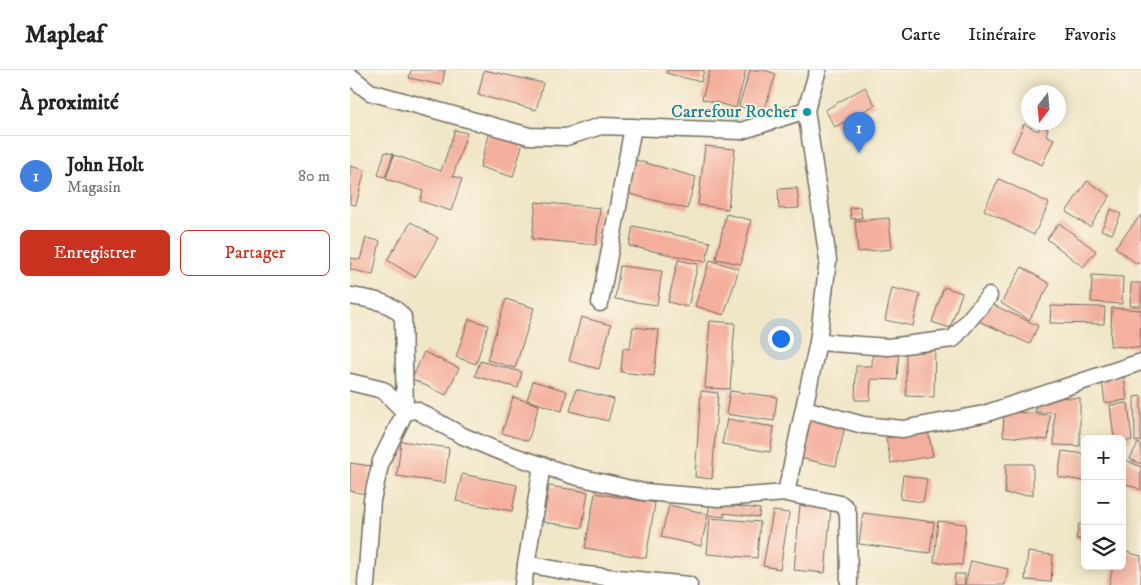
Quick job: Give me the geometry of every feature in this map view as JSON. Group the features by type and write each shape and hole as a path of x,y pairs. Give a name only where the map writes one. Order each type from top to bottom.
{"street":[{"path":"352,70 350,76 370,92 529,136 566,137 601,126 741,131 806,110"},
{"path":"786,493 818,342 828,260 806,110 818,70"},
{"path":"600,303 633,127"},
{"path":"350,296 397,308 403,316 405,412 381,461 372,500 366,585"},
{"path":"818,342 888,347 953,339 989,296"},
{"path":"805,409 863,425 903,428 984,414 1141,362"},
{"path":"350,382 382,390 405,412"},
{"path":"405,412 416,410 463,436 574,476 644,492 719,498 786,493 841,504 846,508 849,585"},
{"path":"523,585 542,465"},
{"path":"526,564 586,575 684,585"}],"building":[{"path":"411,70 445,70 442,85 409,78"},
{"path":"484,70 543,83 536,110 478,95"},
{"path":"667,70 704,70 701,82 666,73"},
{"path":"710,70 746,70 736,108 702,99"},
{"path":"750,70 764,70 776,74 763,114 739,106"},
{"path":"865,87 875,105 835,127 825,110"},
{"path":"455,130 467,133 453,176 462,179 451,211 420,201 423,191 386,179 394,155 441,171"},
{"path":"1021,130 1048,130 1046,135 1054,139 1042,165 1012,151"},
{"path":"490,132 523,142 513,177 480,167"},
{"path":"705,146 735,149 728,209 698,205"},
{"path":"385,152 393,154 385,177 378,175"},
{"path":"632,159 696,177 687,209 623,192"},
{"path":"350,166 365,170 356,205 350,204"},
{"path":"999,179 1049,203 1034,235 984,210"},
{"path":"1087,181 1110,196 1090,227 1066,212"},
{"path":"797,188 799,208 779,209 778,189"},
{"path":"536,202 600,208 596,245 532,239"},
{"path":"860,207 862,218 851,219 850,208"},
{"path":"1111,209 1121,214 1112,234 1101,230"},
{"path":"726,214 751,220 741,264 716,259"},
{"path":"1141,215 1141,260 1137,264 1115,247"},
{"path":"889,218 892,249 858,252 855,221"},
{"path":"411,222 438,238 415,277 387,260"},
{"path":"1059,223 1096,251 1083,267 1047,239"},
{"path":"633,226 710,242 706,262 629,246"},
{"path":"366,238 380,241 373,275 350,269 351,258 360,260"},
{"path":"678,260 698,264 688,307 668,302"},
{"path":"710,260 739,269 724,315 695,306"},
{"path":"620,266 662,271 657,305 615,299"},
{"path":"1022,267 1050,284 1029,320 1001,303"},
{"path":"1092,275 1123,277 1122,304 1091,302"},
{"path":"1131,283 1141,283 1141,306 1130,306"},
{"path":"944,287 962,293 950,328 932,322"},
{"path":"892,288 920,294 913,326 885,320"},
{"path":"506,299 534,308 515,368 487,360"},
{"path":"985,301 1038,326 1030,344 976,320"},
{"path":"1051,306 1105,307 1104,324 1050,323"},
{"path":"1112,308 1141,310 1140,348 1110,346"},
{"path":"581,317 611,325 599,369 569,361"},
{"path":"469,319 488,325 476,364 456,357"},
{"path":"710,321 735,323 730,389 705,388"},
{"path":"633,327 659,330 654,376 621,372 623,348 630,349"},
{"path":"906,344 935,345 934,397 906,396"},
{"path":"873,348 899,350 897,380 871,379 870,400 855,400 856,366 872,366"},
{"path":"424,352 459,368 446,395 412,379"},
{"path":"480,361 522,372 518,388 475,376"},
{"path":"1124,377 1127,400 1105,403 1102,380"},
{"path":"533,381 567,391 562,411 527,400"},
{"path":"576,389 614,399 608,421 570,411"},
{"path":"701,391 718,393 712,479 695,477"},
{"path":"730,391 777,397 774,421 726,414"},
{"path":"1141,396 1141,441 1135,442 1134,397"},
{"path":"513,397 539,405 528,441 502,433"},
{"path":"1036,397 1080,398 1080,446 1054,445 1054,412 1035,412"},
{"path":"1128,403 1132,440 1126,441 1126,435 1114,435 1110,405"},
{"path":"1004,411 1050,415 1048,440 1003,436"},
{"path":"808,418 845,426 836,466 799,458"},
{"path":"727,419 774,427 770,452 722,444"},
{"path":"928,431 933,456 891,463 886,438"},
{"path":"401,441 449,448 445,483 397,476"},
{"path":"1138,443 1141,445 1141,464 1130,459"},
{"path":"1062,451 1081,453 1081,480 1058,477"},
{"path":"1126,460 1141,467 1141,490 1126,484"},
{"path":"350,463 371,466 366,494 350,491"},
{"path":"1006,464 1033,464 1033,495 1005,494"},
{"path":"462,474 517,485 512,511 456,501"},
{"path":"903,475 927,479 923,502 900,499"},
{"path":"549,486 588,492 582,528 543,522"},
{"path":"595,493 655,503 646,558 585,548"},
{"path":"710,503 760,509 759,517 724,513 724,517 708,515 701,546 661,537 669,505 708,514"},
{"path":"800,505 831,508 825,573 794,570"},
{"path":"773,511 789,513 780,569 763,566"},
{"path":"863,513 934,522 930,553 859,544"},
{"path":"710,518 760,522 757,558 707,554"},
{"path":"938,521 966,524 962,565 934,562"},
{"path":"1079,524 1081,524 1081,540 1076,539"},
{"path":"1028,552 1053,555 1051,582 1025,580"},
{"path":"1126,552 1141,556 1141,585 1109,585 1112,570 1126,570"},
{"path":"971,561 1008,569 1005,585 965,585"},
{"path":"955,574 965,574 964,585 954,585"}],"place":[{"name":"Carrefour Rocher","path":"807,112"},
{"name":"John Holt","path":"859,153"}]}
